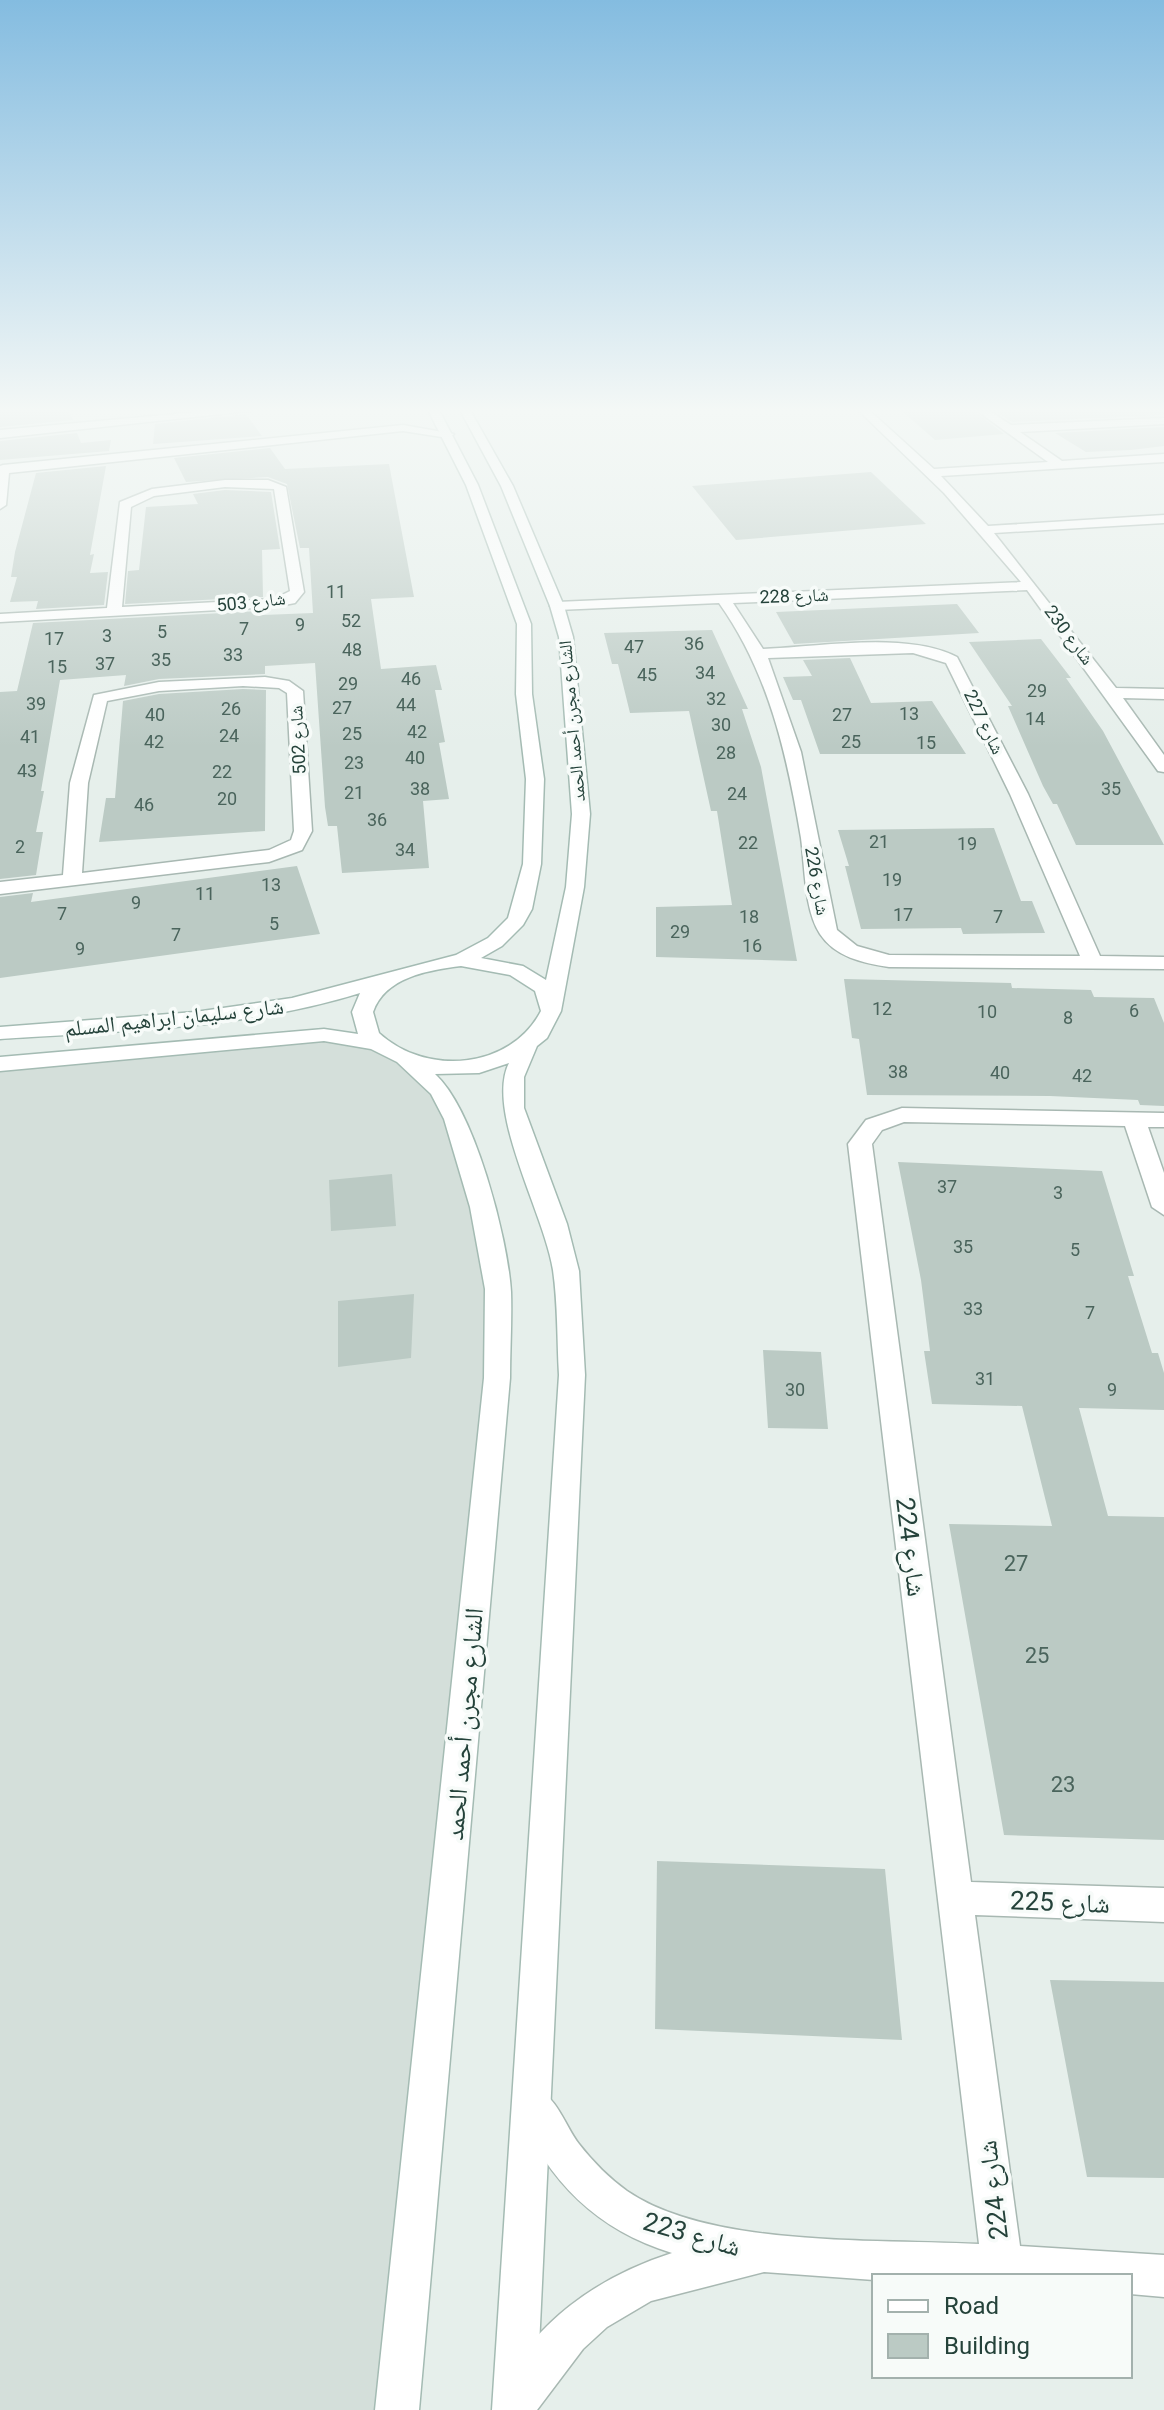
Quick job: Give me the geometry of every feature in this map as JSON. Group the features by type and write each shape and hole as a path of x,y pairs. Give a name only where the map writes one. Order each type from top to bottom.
{"street":[{"name":"شارع 503","path":"114,612 123,522"},
{"name":"شارع 503","path":"0,618 274,603 294,597 297,592 286,522"},
{"name":"الشارع مجرن أحمد الحمد","path":"486,522 520,609 546,640 580,783 575,887 551,1003"},
{"name":"الشارع مجرن أحمد الحمد","path":"461,960 507,932 522,909 528,884 536,806 524,694 557,606 522,522"},
{"name":"شارع 230","path":"978,522 1113,693 1164,767"},
{"path":"985,530 1103,522"},
{"path":"494,544 510,539 530,542"},
{"name":"شارع 228","path":"557,606 1031,586"},
{"name":"شارع 226","path":"723,599 742,621 760,654 799,776 823,921 833,939 857,953 889,961 1164,963"},
{"name":"شارع 227","path":"760,654 913,648 936,652 952,660 1019,794 1093,963"},
{"name":"شارع 502","path":"0,888 269,856 299,844 303,831 295,691 286,685 261,682 128,689 100,698 79,783 72,879"},
{"path":"1113,693 1164,694"},
{"path":"514,2408 572,1375 570,1308 558,1235 513,1108 513,1077 527,1048 547,1026 551,1003 544,989 519,972 486,962 461,960 412,968 392,977 373,992 364,1009 364,1027 376,1043 407,1060 448,1067 470,1066 491,1062 527,1048"},
{"name":"شارع سليمان ابراهيم المسلم","path":"0,1033 269,1010 324,998 392,977"},
{"name":"شارع سليمان ابراهيم المسلم","path":"0,1064 324,1035 376,1043"},
{"name":"الشارع مجرن أحمد الحمد","path":"397,2410 497,1378 498,1289 482,1207 455,1119 441,1091 407,1060"},
{"name":"شارع 224","path":"1002,2265 860,1144 874,1125 902,1115 1149,1120"},
{"path":"1149,1120 1164,1207"},
{"name":"شارع 225","path":"957,1898 1164,1905"},
{"name":"شارع 223","path":"532,2099 548,2133 569,2165 597,2193 628,2214 663,2230 765,2254 1164,2276"},
{"name":"شارع 223","path":"514,2408 552,2353 577,2325 614,2295 657,2275 765,2254"}],"shaded area":[{"path":"301,1036 376,1043 441,1091 498,1289 397,2410 0,2410 0,1064"}],"building":[{"path":"23,522 96,522 90,573 108,572 104,605 36,609 38,601 10,602 17,577 11,577"},
{"path":"144,522 276,522 280,549 262,550 263,597 125,604 128,571 139,570"},
{"path":"295,522 400,522 414,597 371,599 381,669 436,665 442,690 435,690 445,742 439,743 449,799 423,801 429,868 342,873 337,826 328,826 325,807 315,663 265,666 265,674 159,679 124,686 126,675 60,680 41,791 44,791 36,832 43,832 36,875 0,879 0,692 17,691 33,623 263,611 263,615 313,613 309,548 300,548"},
{"path":"722,522 926,524 736,540"},
{"path":"957,604 979,633 794,644 776,612"},
{"path":"712,630 748,709 742,709 761,767 797,961 656,957 656,907 732,905 717,811 711,811 689,711 630,713 618,664 612,664 604,633"},
{"path":"1041,639 1071,678 1066,678 1103,731 1164,845 1076,845 1057,804 1053,804 1043,786 1008,706 1012,706 969,642"},
{"path":"850,658 871,703 932,701 966,754 820,754 801,700 793,700 783,677 812,676 803,660"},
{"path":"266,690 265,831 99,842 106,798 115,798 123,701 159,694"},
{"path":"994,828 1021,901 1032,901 1045,933 963,934 961,928 861,929 845,866 849,866 838,830"},
{"path":"297,866 320,934 0,978 0,897 33,893 31,902"},
{"path":"844,979 1011,983 1012,988 1091,990 1094,997 1154,998 1164,1023 1164,1106 1140,1105 1138,1100 1050,1096 867,1095 859,1039 852,1038"},
{"path":"898,1162 1102,1171 1134,1276 1128,1276 1152,1353 1158,1353 1164,1373 1164,1410 1079,1408 1108,1516 1164,1517 1164,1840 1004,1835 949,1524 1052,1526 1022,1406 932,1404 924,1351 930,1351 921,1280"},
{"path":"392,1174 396,1226 331,1231 329,1180"},
{"path":"414,1294 411,1358 338,1367 338,1301"},
{"path":"763,1350 821,1352 828,1429 768,1428"},
{"path":"657,1861 885,1869 902,2040 655,2029"},
{"path":"1050,1980 1164,1982 1164,2178 1087,2177"}]}
